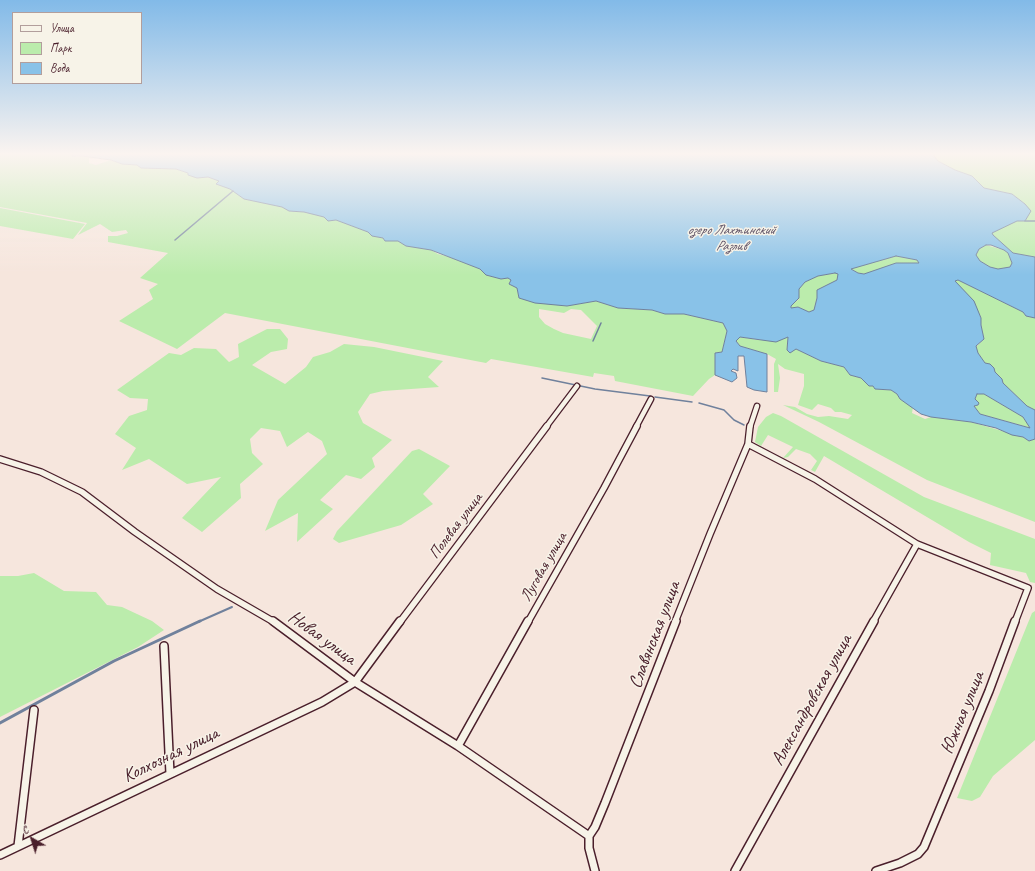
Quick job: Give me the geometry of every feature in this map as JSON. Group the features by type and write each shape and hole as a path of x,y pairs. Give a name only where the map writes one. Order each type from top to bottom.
{"street":[{"name":"Полевая улица","path":"355,682 577,386"},
{"name":"Луговая улица","path":"458,746 604,488 651,399"},
{"name":"Славянская улица","path":"589,836 595,827 605,803 710,534 748,444 750,424 757,406"},
{"path":"748,444 815,479 917,544"},
{"name":"Новая улица","path":"0,459 41,472 82,492 135,532 217,589 277,624 355,682 458,746 589,836"},
{"name":"Южная улица","path":"876,871 900,863 918,854 924,847 986,698 1028,588 917,544"},
{"name":"Александровская улица","path":"735,871 917,544"},
{"path":"164,646 170,774"},
{"name":"Колхозная улица","path":"0,855 322,702 355,682"},
{"path":"18,846 34,710"},
{"path":"589,836 589,848 595,871"}],"green space":[{"path":"0,194 237,194 244,199 283,207 289,211 304,212 324,217 328,221 336,220 368,232 372,236 383,238 385,241 398,241 406,246 431,250 438,254 454,258 480,269 486,275 501,279 508,278 511,280 509,284 517,288 519,298 567,306 596,301 618,308 652,310 665,314 684,314 723,323 727,331 722,352 715,353 715,375 709,379 693,396 615,381 614,376 594,373 593,377 491,359 486,363 225,313 177,349 119,321 153,299 149,290 158,284 140,278 168,253 108,242 108,236 117,236 128,233 126,230 112,232 100,224 78,235 87,223 0,207","holes":["539,309 564,313 571,309 581,310 597,326 591,339 563,333 545,324 539,317"]},
{"path":"1010,194 1035,194 1035,257 1013,253 992,235 992,233 997,230 1017,221 1025,220 1025,204"},
{"path":"0,208 85,224 73,239 0,226"},
{"path":"986,245 1004,250 1008,253 1012,263 1010,267 998,269 990,267 980,261 976,255 979,249"},
{"path":"896,256 917,260 920,263 907,263 865,274 858,273 850,268"},
{"path":"835,273 839,274 837,280 817,290 814,310 809,312 798,307 791,309 791,306 799,299 799,289 805,282 818,276"},
{"path":"958,280 1023,312 1026,316 1035,318 1035,410 1027,406 1003,383 1002,379 985,363 978,353 976,347 984,339 981,317 955,281"},
{"path":"267,329 280,329 288,339 287,349 271,352 252,365 285,384 306,367 313,357 330,352 344,344 374,347 443,361 428,377 439,387 383,391 370,394 358,412 363,423 392,440 372,458 375,467 361,479 346,475 320,500 333,509 297,542 298,513 265,531 278,500 327,454 322,441 308,432 287,447 280,431 261,428 250,439 252,453 263,464 240,484 241,498 202,532 182,518 221,477 187,484 149,459 122,470 136,448 115,434 129,416 147,410 148,399 130,398 117,390 169,353 181,355 194,348 216,349 229,362 239,357 238,344"},
{"path":"740,337 759,340 788,337 787,349 796,349 821,361 844,367 850,375 861,378 869,386 873,386 876,389 891,390 897,394 900,399 913,407 912,413 925,419 931,417 971,422 1023,437 1029,441 1035,439 1035,522 927,480 819,422 783,405 795,407 807,414 818,417 829,416 848,419 852,415 835,412 831,408 818,404 812,410 798,405 804,386 804,374 785,369 778,364 780,378 778,392 774,392 774,364 776,359 767,354 740,346 736,341"},
{"path":"977,394 984,394 1023,417 1031,428 980,414 974,406 978,405 975,399"},
{"path":"773,413 781,416 924,497 1035,539 1035,583 1030,582 1026,573 990,565 991,553 969,542 824,456 815,472 811,470 817,461 810,454 796,449 788,457 783,458 793,447 768,435 761,446 755,442 758,427 766,417"},
{"path":"419,449 450,466 423,494 433,504 401,525 339,543 333,539 337,531 412,451"},
{"path":"34,573 64,591 96,592 107,605 122,607 152,621 164,630 138,647 0,717 0,576 18,576"},
{"path":"1035,611 1035,740 993,776 980,797 972,801 957,798 1032,613"}],"water":[{"name":"озеро Лахтинский Разлив","path":"237,194 1012,194 1025,204 1031,211 1025,221 1017,221 992,233 1013,253 1035,257 1035,318 1026,316 1023,312 958,280 955,281 974,301 981,318 984,339 976,346 978,353 985,363 990,364 994,368 995,372 1002,379 1003,383 1027,406 1035,410 1035,439 1029,441 1023,437 1012,435 996,428 971,422 931,417 921,414 900,399 897,394 891,390 875,389 873,386 869,386 861,378 850,375 844,367 821,361 796,349 790,353 787,350 788,337 776,342 740,337 736,341 740,346 767,354 767,392 754,390 747,387 744,356 738,356 738,371 733,369 731,371 736,373 737,378 732,382 715,375 715,353 722,352 727,331 723,323 684,314 665,314 652,310 618,308 596,301 567,306 535,303 519,298 517,288 509,284 511,280 508,278 501,279 486,275 480,269 431,250 406,246 398,241 385,241 383,238 372,236 368,232 336,220 328,221 324,217 304,212 289,211 282,207 244,199","holes":["986,245 991,245 1008,253 1012,263 1010,267 998,269 990,267 980,261 976,255 979,249","896,256 917,260 919,263 896,263 864,274 858,273 851,269","835,273 838,274 837,280 817,290 814,310 809,312 798,307 791,308 791,306 799,298 799,289 805,282 818,276","977,394 984,394 1023,417 1030,428 980,414 974,406 978,405 979,403 975,399"]}],"waterway":[{"path":"175,240 230,194"},
{"path":"1025,221 1035,221"},
{"path":"593,341 601,323"},
{"path":"542,378 595,389 650,396"},
{"path":"655,397 692,402"},
{"path":"699,403 724,410 734,420 744,425"},
{"path":"198,622 232,607"},
{"path":"0,723 114,661 200,621"}]}
